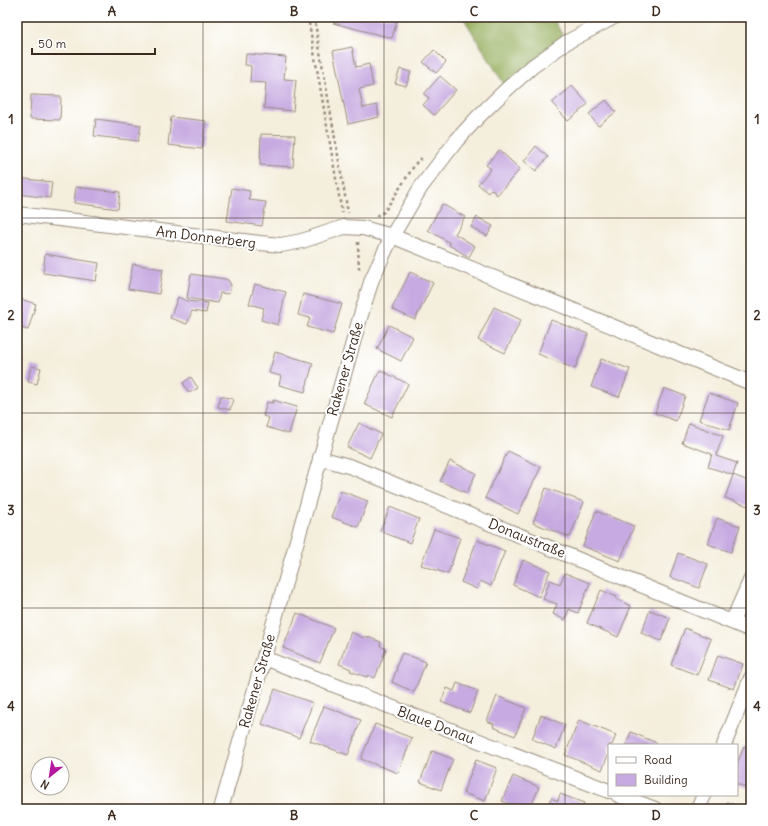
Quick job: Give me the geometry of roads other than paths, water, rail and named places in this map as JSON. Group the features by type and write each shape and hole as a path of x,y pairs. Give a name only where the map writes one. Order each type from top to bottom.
{"street":[{"name":"Rakener Straße","path":"220,809 360,318 372,279 392,236 421,187 457,140 482,112 533,66 567,42 614,17"},
{"name":"Am Donnerberg","path":"17,214 281,245 302,241 344,227 363,228 392,236"},
{"path":"392,236 751,383"},
{"name":"Donaustraße","path":"320,458 352,467 751,630"},
{"path":"732,622 751,579"},
{"name":"Blaue Donau","path":"264,658 608,791"},
{"path":"724,744 751,678"},
{"path":"621,796 655,809"},
{"path":"698,809 704,796"}]}
